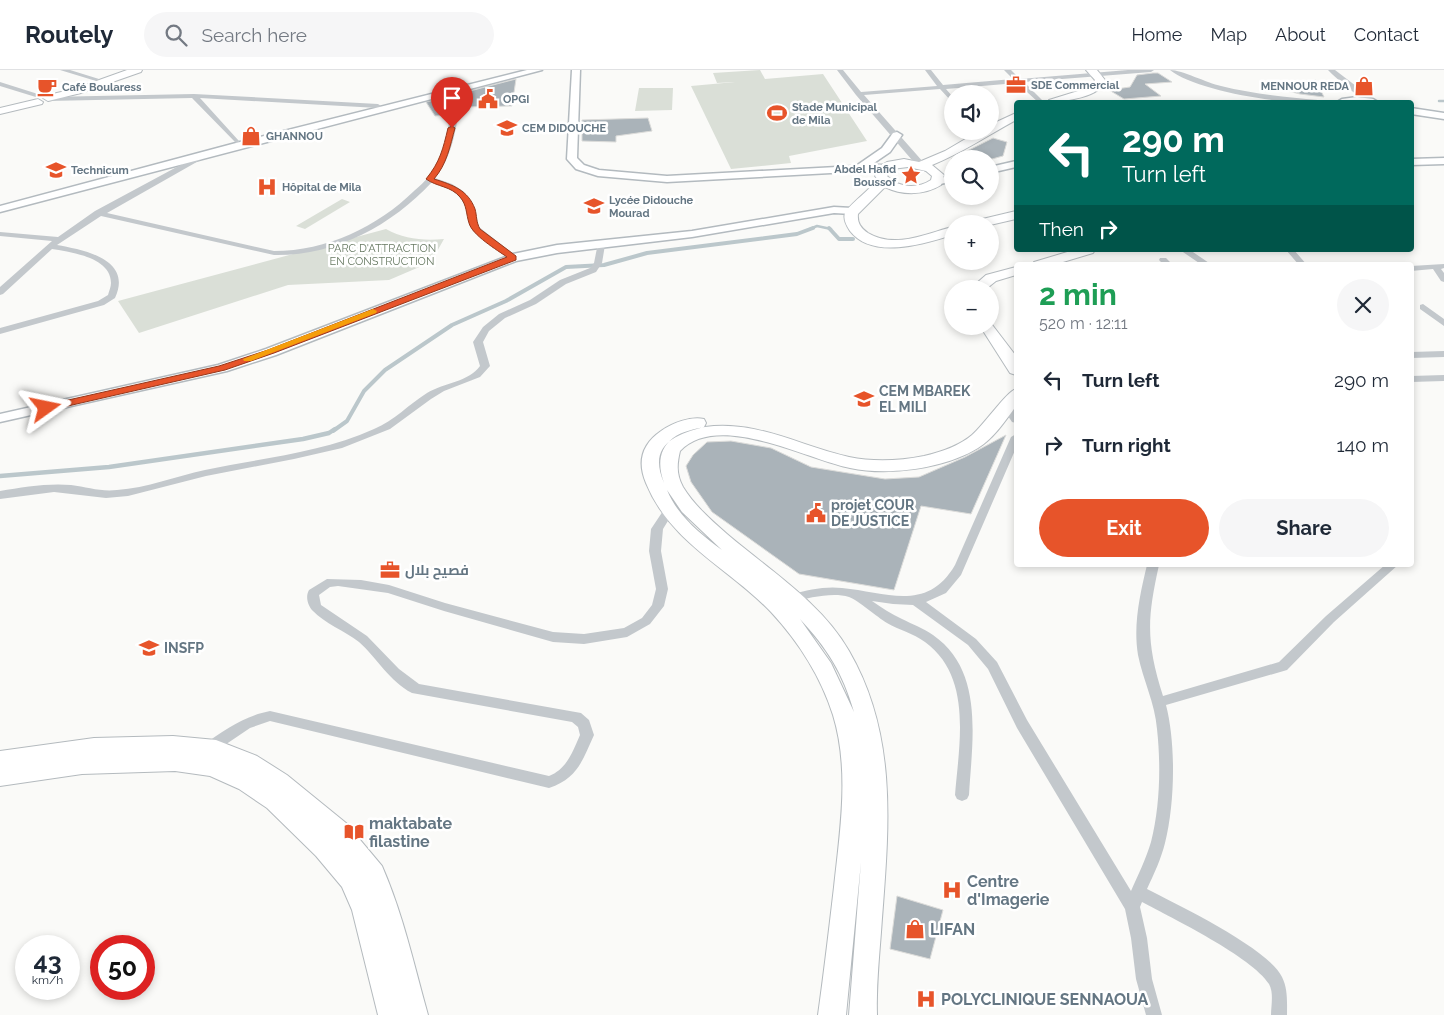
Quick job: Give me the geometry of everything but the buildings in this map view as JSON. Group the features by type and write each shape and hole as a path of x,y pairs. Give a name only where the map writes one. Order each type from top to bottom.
{"main road":[{"path":"94,83 123,70"},
{"path":"0,111 137,70"},
{"path":"0,205 516,70"},
{"path":"0,209 202,155 538,70"},
{"path":"576,70 572,159 586,170 620,176 667,179 844,171 887,173 922,165 944,156"},
{"path":"1060,100 1096,89 1100,80 1093,72"},
{"path":"5,106 18,97 17,92"},
{"path":"5,106 40,99"},
{"path":"1414,111 1444,116"},
{"path":"999,124 1014,117"},
{"path":"857,169 886,150 897,136"},
{"path":"955,150 971,140"},
{"path":"999,162 1014,158"},
{"path":"1414,162 1444,161"},
{"path":"869,197 910,189 927,188 944,163"},
{"path":"999,168 1014,164"},
{"path":"922,165 937,176 944,177"},
{"path":"844,171 857,169 887,173 900,188 910,189"},
{"path":"0,418 222,368 271,352 513,258 549,251 692,234 834,210 852,211 869,197 887,173"},
{"path":"937,176 944,174"},
{"path":"852,211 851,221 855,229 863,235 891,244 904,243 944,233"},
{"path":"999,219 1014,215"},
{"path":"1049,262 1081,252"},
{"path":"988,280 1014,272"},
{"path":"993,335 1014,366"},
{"path":"863,1015 875,827 875,769 859,692 841,656 792,598 758,567 712,531 688,508 673,485 667,470 668,456 676,444 690,436 708,431 742,431 776,438 837,459 870,466 891,467 913,464 958,450 973,443 1013,407"},
{"path":"832,1015 855,811 853,758 844,713 826,672 803,636 776,606 682,528 668,511 649,466 651,452 660,440 671,431 685,425 710,420 754,422 842,449 878,455 932,447 984,432"},
{"path":"4,772 94,747 173,744 216,750 249,763 279,782 338,831 372,874 389,917 414,1015"},
{"path":"4,772 82,764 175,761 213,767 247,782 275,802 325,848 351,880 365,910 392,1015"}],"street":[{"path":"63,70 94,83 95,97"},
{"path":"840,70 858,94 910,149 922,165"},
{"path":"928,70 944,89"},
{"path":"1006,70 1039,100"},
{"path":"858,94 1093,72 1151,70"},
{"path":"1173,70 1189,79 1244,93 1302,100"},
{"path":"1331,70 1371,100"},
{"path":"0,86 40,99 194,96 378,106"},
{"path":"0,86 40,99"},
{"path":"98,213 284,254 335,241 380,223 438,170 448,146 459,90"},
{"path":"194,96 237,142"},
{"path":"887,173 910,149"},
{"path":"0,292 50,246 98,213 202,155"},
{"path":"430,179 455,188 464,196 471,210 473,224 477,230 513,258"},
{"path":"0,234 59,240"},
{"path":"0,494 43,489 71,489 115,494 138,491 204,473 314,451 368,436 393,423 437,390 479,374 485,366 478,342 486,328 502,316 533,302 563,282 593,270 598,263 602,245"},
{"path":"0,331 101,303 112,296 114,280 111,272 100,259 50,246"},
{"path":"1187,252 1203,262"},
{"path":"1292,252 1301,262"},
{"path":"1414,269 1440,267 1444,279"},
{"path":"1423,307 1440,317 1444,323"},
{"path":"1414,355 1444,354"},
{"path":"1414,379 1444,378"},
{"path":"792,598 823,592 915,600 929,597 942,590 957,571 1014,441"},
{"path":"208,749 247,722 270,716 549,782 561,778 569,772 587,735 584,724 576,717 417,689 406,685 363,638 317,608 313,600 313,593 327,583 362,584 389,589 444,607 553,637 584,640 627,632 646,621 658,606 662,589 655,551 657,529 668,511"},
{"path":"1132,907 1158,843 1162,820 1166,756 1159,702 1143,645 1144,609 1153,567"},
{"path":"1159,702 1283,666 1330,619 1390,567"},
{"path":"853,594 894,620 930,638 946,651 954,663 962,680 966,717 962,795"},
{"path":"915,600 972,642 993,666 1022,724 1132,907 1139,938 1144,980 1154,1015"},
{"path":"1138,892 1232,945 1265,968 1275,980 1280,993 1279,1015"}],"green space":[{"name":"Stade Municipal de Mila","path":"760,70 765,79 823,74 867,141 789,156 791,163 731,169 691,86 735,82 717,83 713,73"},
{"path":"639,88 673,88 672,110 635,111"},
{"path":"342,199 350,202 305,229 296,226"},
{"name":"PARC D'ATTRACTION EN CONSTRUCTION","path":"386,229 414,238 444,239 431,262 389,280 288,285 139,333 118,301"}],"waterway":[{"path":"1439,101 1444,101"},
{"path":"810,229 817,226 830,229"},
{"path":"333,431 347,421 364,391 385,370 452,325 506,301 566,267 604,265 647,253 797,234 813,228"},
{"path":"830,229 839,239 853,239"},
{"path":"0,476 109,467 303,439 329,433 335,429"}],"slow traffic":[{"path":"247,359 271,352 373,311"}],"place":[{"name":"SDE Commercial","path":"1016,85"},
{"name":"MENNOUR REDA","path":"1364,86"},
{"name":"Café Boularess","path":"47,87"},
{"name":"OPGI","path":"488,99"},
{"name":"Stade Municipal de Mila","path":"777,113"},
{"name":"CEM DIDOUCHE","path":"507,128"},
{"name":"GHANNOU","path":"251,136"},
{"name":"Technicum","path":"56,170"},
{"name":"Abdel Hafid Boussof","path":"911,175"},
{"name":"Hôpital de Mila","path":"267,187"},
{"name":"Lycée Didouche Mourad","path":"594,206"},
{"name":"CEM MBAREK EL MILI","path":"864,399"},
{"name":"projet COUR DE JUSTICE","path":"816,513"},
{"name":"فصيح بلال","path":"390,570"},
{"name":"INSFP","path":"149,648"},
{"name":"maktabate filastine","path":"354,832"},
{"name":"Centre d'Imagerie","path":"952,890"},
{"name":"LIFAN","path":"915,929"},
{"name":"POLYCLINIQUE SENNAOUA","path":"926,999"}],"route":[{"path":"46,408 222,368 271,352 513,258 477,230 473,224 471,210 464,196 455,188 430,179 444,159 452,128"}]}
